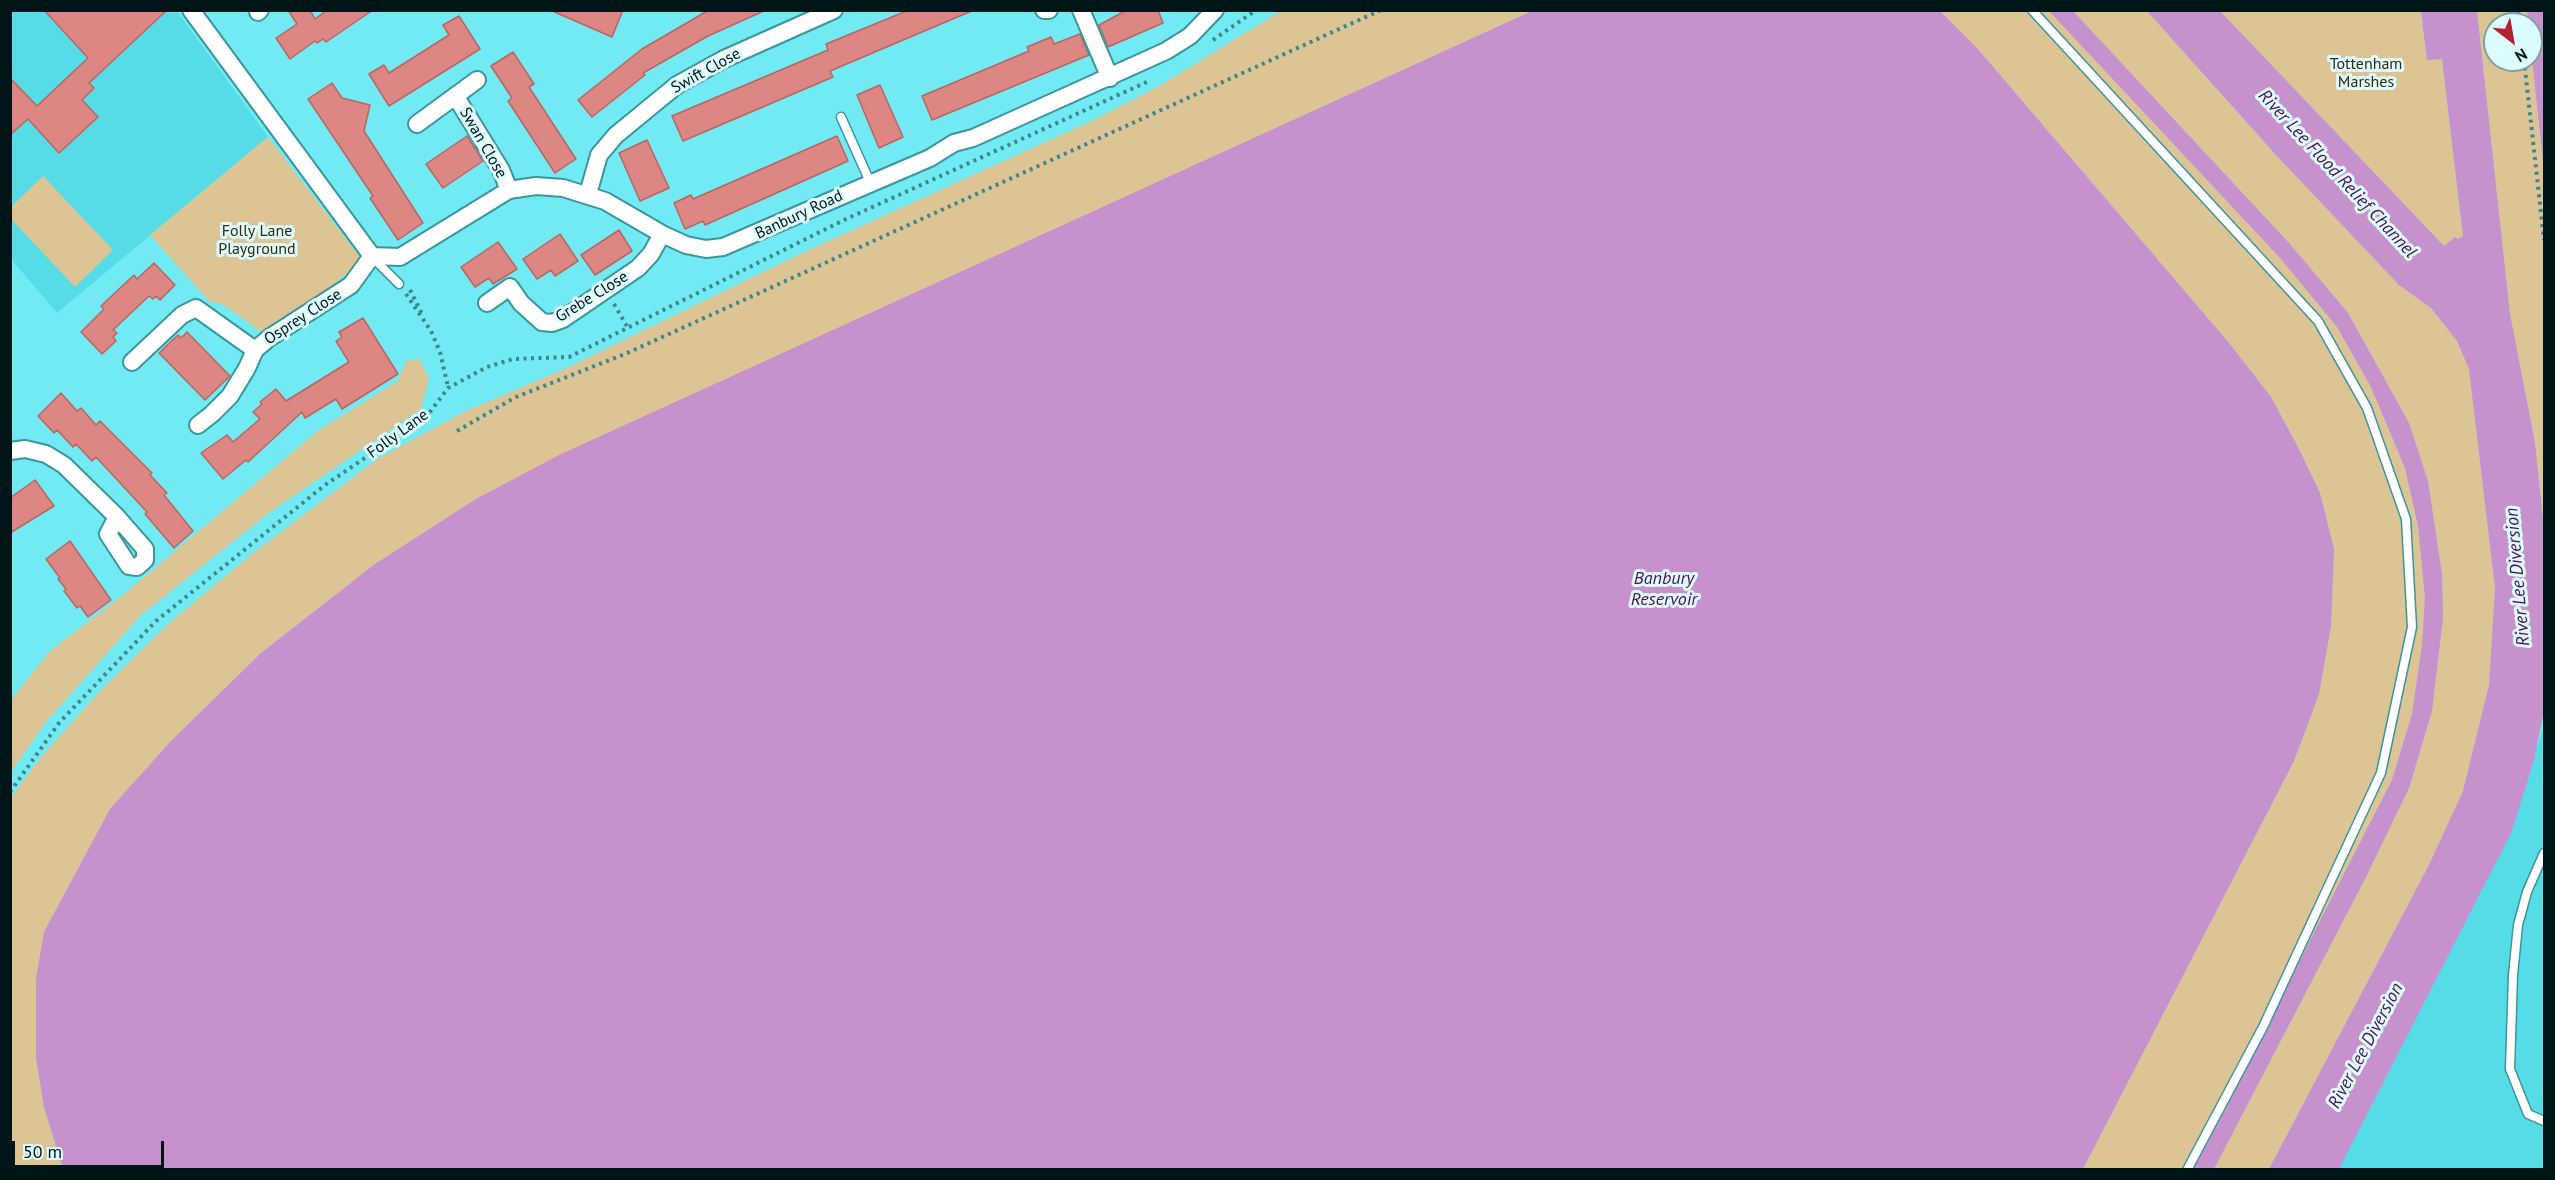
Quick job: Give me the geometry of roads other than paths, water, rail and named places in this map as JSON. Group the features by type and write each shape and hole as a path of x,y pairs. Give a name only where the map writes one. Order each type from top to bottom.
{"street":[{"path":"191,10 372,256"},
{"name":"Swift Close","path":"588,194 599,155 616,135 676,85 724,59 834,10"},
{"path":"1044,10 1049,10"},
{"path":"1081,10 1110,78"},
{"name":"Banbury Road","path":"372,256 400,257 509,190 536,186 563,188 588,194 614,206 662,234 696,247 723,247 930,158 954,143 973,138 1110,78 1166,51 1190,36 1215,10"},
{"name":"Swan Close","path":"417,124 477,80"},
{"name":"Swan Close","path":"456,97 501,170 509,190"},
{"name":"Grebe Close","path":"487,303 510,287 521,303 542,322 552,323 563,319 638,268 651,254 662,234"},
{"name":"Osprey Close","path":"198,425 230,396 255,350 269,338 351,285 372,256"},
{"name":"Osprey Close","path":"132,362 182,315 196,308 255,350"},
{"path":"10,451 26,449 46,454 64,465 117,517"}],"lane":[{"path":"2032,10 2318,321 2367,408 2406,519 2412,627 2381,774 2263,1027 2187,1170"},
{"path":"841,117 870,183"},
{"path":"372,256 399,284"},
{"path":"2544,853 2527,892 2518,925 2513,975 2510,1069 2528,1114 2544,1121"}],"water":[{"name":"Banbury Reservoir","path":"1532,11 1940,11 1977,48 2229,343 2271,397 2320,493 2334,549 2331,626 2319,694 2294,761 2083,1169 63,1169 44,1107 36,1058 36,978 44,932 110,809 170,742 261,653 375,564 476,499 559,455"},
{"path":"2049,11 2073,11 2290,244 2348,313 2409,423 2428,481 2442,574 2443,618 2432,711 2409,788 2366,877 2214,1169 2193,1169 2392,780 2412,714 2422,645 2425,598 2418,526 2405,468 2371,387 2337,327 2281,259"},
{"path":"2147,11 2220,11 2444,246 2455,237 2458,239 2463,236 2442,59 2427,60 2421,11 2477,11 2510,314 2535,443 2544,530 2544,710 2534,760 2512,831 2339,1169 2269,1169 2429,865 2463,791 2489,685 2495,588 2469,369 2457,341 2431,308 2399,285 2276,155"},
{"path":"2544,11 2544,170 2533,72 2543,72 2543,12 2527,12"}],"park label":[{"name":"Tottenham Marshes","path":"2366,73"},
{"name":"Folly Lane Playground","path":"257,240"}],"water label":[{"name":"River Lee Flood Relief Channel","path":"2337,174"},
{"name":"River Lee Diversion","path":"2518,577"},
{"name":"River Lee Diversion","path":"2366,1046"}]}
